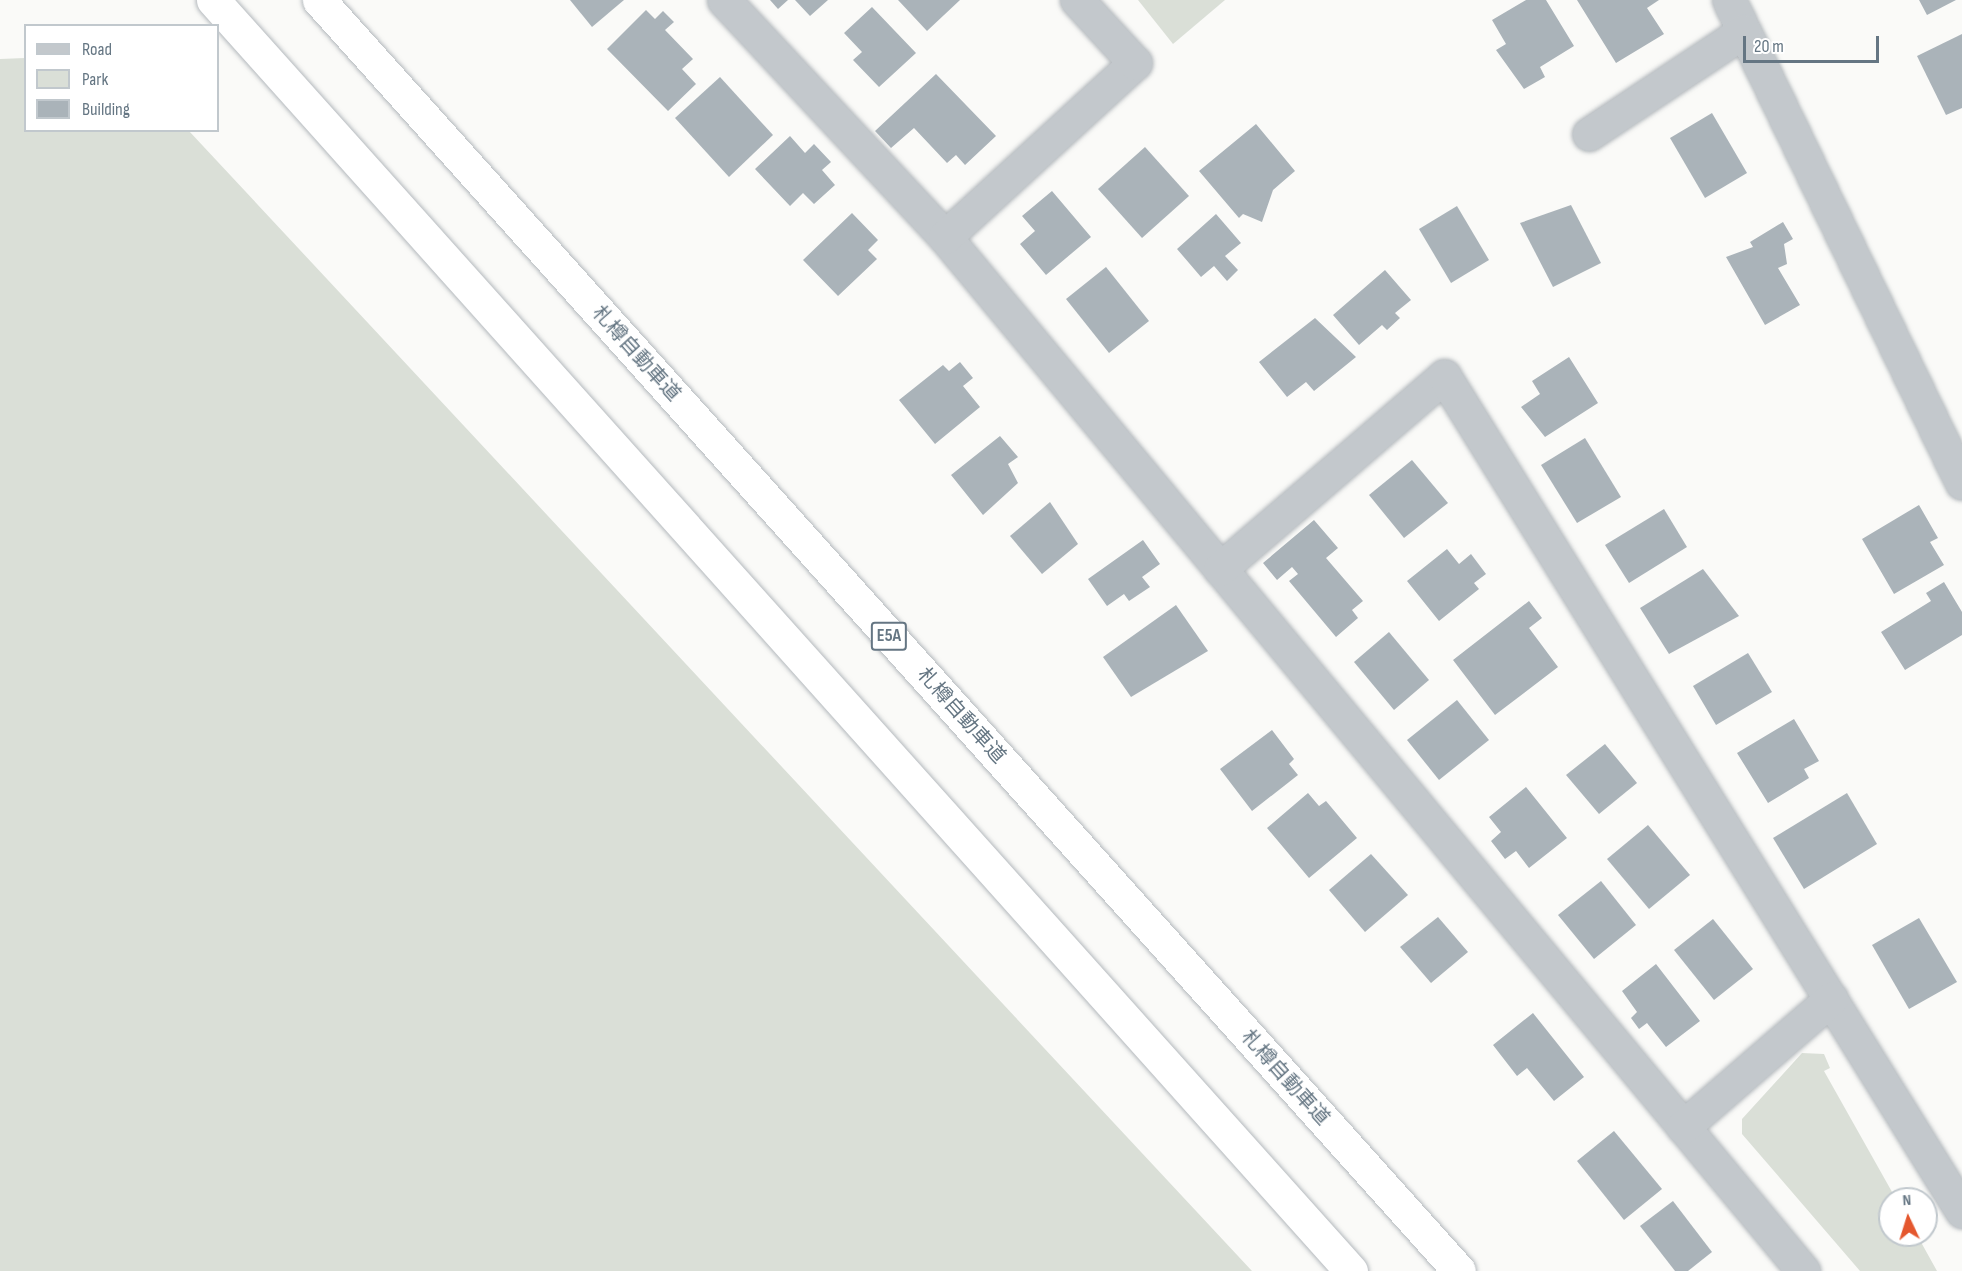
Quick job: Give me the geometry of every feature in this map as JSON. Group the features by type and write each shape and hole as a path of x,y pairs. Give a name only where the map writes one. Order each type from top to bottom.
{"highway":[{"path":"213,0 1351,1271"},
{"name":"札樽自動車道","path":"319,0 1459,1271"}],"street":[{"path":"724,0 945,237 1803,1271"},
{"path":"945,237 1135,63 1077,0"},
{"path":"1729,0 1962,483"},
{"path":"1590,134 1744,32"},
{"path":"1220,569 1444,376 1962,1211"},
{"path":"1683,1127 1831,999"}],"green space":[{"path":"1138,0 1225,0 1173,44"},
{"path":"24,58 24,132 190,132 1252,1271 0,1271 0,59"},
{"path":"1802,1053 1824,1054 1830,1068 1824,1071 1889,1187 1878,1187 1878,1247 1924,1247 1937,1271 1860,1271 1742,1134 1742,1119"}],"building":[{"path":"570,0 624,0 592,27"},
{"path":"770,0 788,0 778,9"},
{"path":"795,0 828,0 810,16"},
{"path":"898,0 960,0 927,31"},
{"path":"1526,0 1546,0 1574,46 1540,67 1545,77 1524,89 1496,50 1506,44 1492,20"},
{"path":"1577,0 1659,0 1647,8 1664,34 1616,63"},
{"path":"1919,0 1956,0 1927,15"},
{"path":"872,7 916,53 879,87 853,60 862,52 844,33"},
{"path":"646,10 655,19 663,11 674,22 665,30 693,59 682,69 696,84 668,111 607,49"},
{"path":"1962,34 1962,108 1946,115 1917,56"},
{"path":"936,74 996,136 965,165 956,155 947,163 914,128 891,148 875,131"},
{"path":"720,77 773,135 729,177 675,118"},
{"path":"1712,113 1747,173 1705,198 1670,138"},
{"path":"1256,124 1295,171 1273,190 1262,222 1243,214 1239,218 1199,171"},
{"path":"790,136 805,153 814,144 831,162 822,170 835,185 814,204 803,193 790,206 755,169"},
{"path":"1145,147 1189,196 1142,238 1098,189"},
{"path":"1052,191 1091,237 1046,275 1020,244 1035,231 1022,216"},
{"path":"1571,205 1601,263 1553,287 1520,223"},
{"path":"1457,206 1489,260 1451,283 1419,229"},
{"path":"852,213 878,240 868,250 877,259 838,296 803,260"},
{"path":"1216,214 1241,243 1225,256 1238,270 1227,281 1214,266 1201,277 1177,249"},
{"path":"1783,222 1793,239 1784,244 1787,264 1778,268 1800,305 1765,325 1726,257 1753,247 1750,242"},
{"path":"1106,267 1149,321 1109,353 1066,299"},
{"path":"1385,270 1411,300 1395,313 1400,318 1387,330 1382,325 1359,345 1333,315"},
{"path":"1315,318 1356,357 1314,391 1306,382 1287,397 1259,362"},
{"path":"1569,357 1598,403 1545,437 1521,407 1540,394 1532,381"},
{"path":"960,362 973,378 963,386 980,407 935,444 899,400 943,365 949,371"},
{"path":"1000,436 1018,457 1008,464 1018,483 983,515 951,475"},
{"path":"1585,438 1621,497 1577,523 1541,465"},
{"path":"1412,460 1448,503 1404,538 1369,495"},
{"path":"1050,502 1078,544 1042,574 1010,536"},
{"path":"1919,505 1938,538 1930,542 1944,565 1894,594 1862,539"},
{"path":"1664,509 1687,547 1629,583 1605,545"},
{"path":"1314,520 1338,548 1326,558 1363,601 1352,610 1358,618 1336,637 1289,581 1298,574 1292,567 1277,580 1263,563"},
{"path":"1143,540 1160,564 1142,577 1150,587 1129,601 1124,594 1107,606 1088,579"},
{"path":"1447,549 1459,564 1471,554 1486,574 1474,583 1479,589 1439,621 1407,581"},
{"path":"1703,569 1739,616 1669,654 1640,608"},
{"path":"1944,582 1962,612 1962,635 1905,670 1881,632 1931,601 1926,593"},
{"path":"1529,601 1542,618 1529,628 1558,667 1495,715 1453,660"},
{"path":"1176,605 1208,651 1131,697 1103,657"},
{"path":"1389,632 1429,680 1394,710 1354,662"},
{"path":"1748,653 1772,692 1716,725 1693,686"},
{"path":"1457,700 1489,740 1439,780 1407,740"},
{"path":"1794,719 1819,761 1804,769 1809,778 1768,803 1737,753"},
{"path":"1272,730 1294,759 1289,764 1298,775 1252,811 1220,769"},
{"path":"1605,744 1637,783 1599,814 1566,775"},
{"path":"1526,787 1567,838 1529,868 1516,851 1505,859 1491,841 1501,832 1489,817"},
{"path":"1308,793 1319,806 1326,801 1357,838 1309,878 1267,828"},
{"path":"1847,793 1877,844 1804,889 1773,838"},
{"path":"1648,825 1690,875 1649,909 1607,859"},
{"path":"1371,854 1408,895 1365,932 1329,890"},
{"path":"1601,881 1636,925 1594,959 1558,915"},
{"path":"1438,917 1468,952 1431,983 1400,947"},
{"path":"1919,918 1957,982 1909,1009 1872,945"},
{"path":"1713,919 1753,969 1714,1000 1674,950"},
{"path":"1656,964 1700,1021 1666,1047 1647,1023 1639,1029 1631,1018 1637,1012 1622,991"},
{"path":"1533,1013 1584,1077 1554,1101 1527,1068 1517,1076 1493,1045"},
{"path":"1614,1131 1662,1189 1624,1220 1577,1161"},
{"path":"1673,1201 1712,1252 1688,1271 1675,1271 1640,1226"}]}
